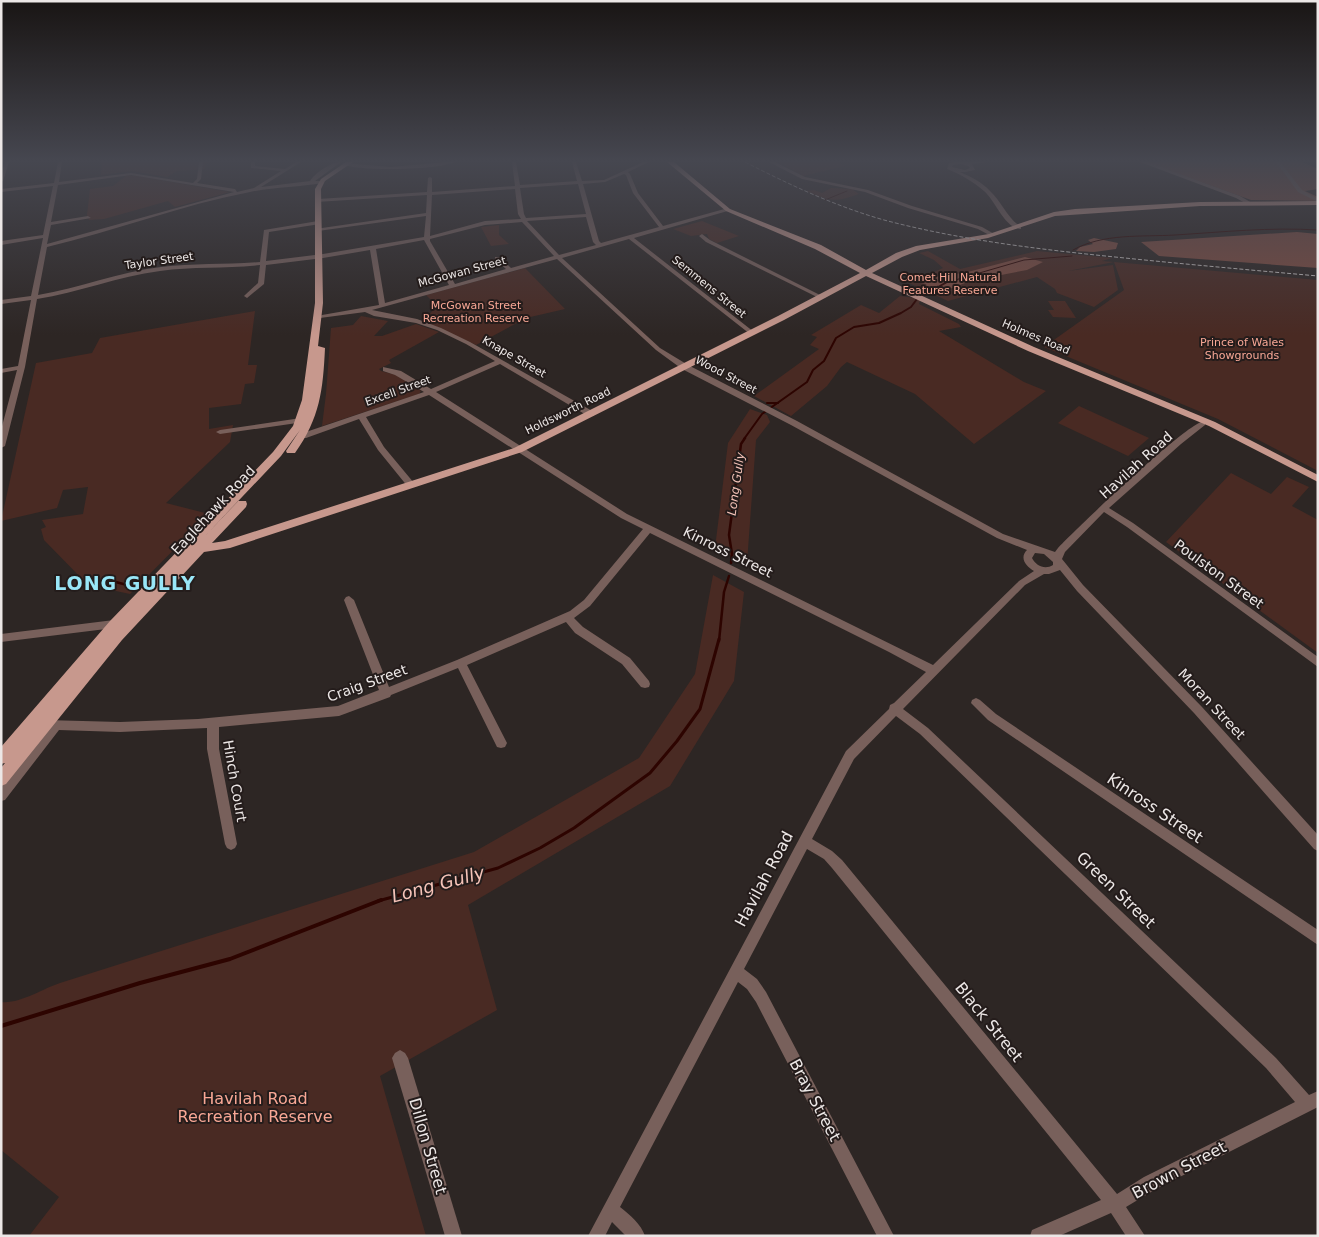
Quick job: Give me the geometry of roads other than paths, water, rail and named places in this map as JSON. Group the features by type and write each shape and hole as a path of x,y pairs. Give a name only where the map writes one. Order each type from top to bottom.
{"main road":[{"name":"Eaglehawk Road","path":"1,758 114,624 280,464 310,424 316,405 319,317 318,220"},
{"name":"Holmes Road","path":"752,220 807,242 1031,349 1207,424 1318,479"},
{"name":"Holdsworth Road","path":"195,547 226,545 518,450 686,367 904,252 994,235 1040,220"},
{"name":"Eaglehawk Road","path":"1,779 51,726 117,636 292,437 301,420 307,400 319,317"},
{"name":"Holmes Road","path":"1207,424 1318,484"},
{"path":"1,763 33,730 51,726"}],"street":[{"path":"1,446 4,424 21,367 49,220"},
{"path":"48,224 76,220"},
{"path":"44,246 140,220"},
{"path":"247,296 261,286 266,231 376,220"},
{"path":"428,220 428,244 453,286"},
{"name":"Wood Street","path":"524,220 558,257 648,341 686,367 1000,536 1050,553 1058,560"},
{"name":"Taylor Street","path":"1,302 159,269 263,264 319,257 427,238 483,223 528,220"},
{"path":"590,220 596,242 600,246"},
{"path":"656,220 662,228"},
{"name":"McGowan Street","path":"319,317 366,310 692,220"},
{"path":"952,220 980,228 994,235"},
{"path":"1009,220 1019,228"},
{"path":"1,243 46,236"},
{"path":"702,236 708,241 821,297"},
{"name":"Semmens Street","path":"630,237 752,333"},
{"path":"373,248 382,305"},
{"path":"496,258 510,270"},
{"name":"Knape Street","path":"366,310 374,314 411,320 432,326 468,343 591,414"},
{"name":"Excell Street","path":"302,436 428,393 499,362"},
{"path":"1,371 21,367"},
{"name":"Kinross Street","path":"386,368 398,373 647,530 932,670"},
{"path":"362,416 383,451 410,485"},
{"path":"220,432 301,420"},
{"name":"Havilah Road","path":"1022,582 1058,567 1060,551 1070,540 1106,509 1151,476 1194,434 1207,424"},
{"name":"Poulston Street","path":"1106,509 1318,663"},
{"name":"Craig Street","path":"51,726 120,727 214,723 331,713 353,707 568,618 587,603 647,530"},
{"name":"Wood Street","path":"1000,536 1028,560 1047,571"},
{"name":"Havilah Road","path":"1038,550 1070,540"},
{"path":"1028,560 1029,552 1038,550"},
{"name":"Havilah Road","path":"596,1236 850,755 894,708 1022,582 1027,572 1028,560"},
{"name":"Moran Street","path":"1058,560 1080,588 1198,710 1318,845"},
{"name":"Moran Street","path":"1047,571 1080,588"},
{"path":"350,600 386,694"},
{"path":"568,618 579,630 626,661 645,684"},
{"path":"1,638 114,624"},
{"path":"460,663 501,743"},
{"name":"Kinross Street","path":"976,702 1000,722 1318,938"},
{"name":"Green Street","path":"894,708 924,731 1312,1102"},
{"name":"Hinch Court","path":"214,723 212,734 213,748 231,844"},
{"name":"Eaglehawk Road","path":"1,796 51,726"},
{"name":"Black Street","path":"804,841 828,855 837,864 1114,1204 1137,1236"},
{"name":"Bray Street","path":"735,972 752,984 761,997 886,1236"},
{"name":"Dillon Street","path":"400,1058 454,1236"},
{"name":"Brown Street","path":"1038,1236 1114,1204 1150,1183 1312,1102"},
{"path":"610,1209 637,1236"}],"waterway":[{"name":"Long Gully","path":"1073,250 1110,238 1264,229 1318,230"},
{"name":"Long Gully","path":"945,283 1024,260 1072,256"},
{"name":"Long Gully","path":"777,403 807,382 813,370 824,361 836,338 854,327 879,323 901,313 911,307 917,299 945,283"},
{"name":"Long Gully","path":"767,403 777,403"},
{"name":"Long Gully","path":"744,439 762,414 777,403"},
{"name":"Long Gully","path":"731,563 732,554 729,535 741,444 745,438"},
{"name":"Long Gully","path":"719,641 724,592 729,576"},
{"path":"108,580 131,586"},
{"name":"Long Gully","path":"379,901 498,868 540,848 574,828 650,773 677,741 700,709 719,639"},
{"name":"Long Gully","path":"1,1026 140,983 230,959 379,901"}],"railway":[{"path":"883,220 941,233 1057,251 1318,276"}],"district":[{"name":"LONG GULLY","path":"125,583"}],"park label":[{"name":"Comet Hill Natural Features Reserve","path":"950,283"},
{"name":"McGowan Street Recreation Reserve","path":"476,311"},
{"name":"Prince of Wales Showgrounds","path":"1242,348"},
{"name":"Havilah Road Recreation Reserve","path":"255,1107"}]}
